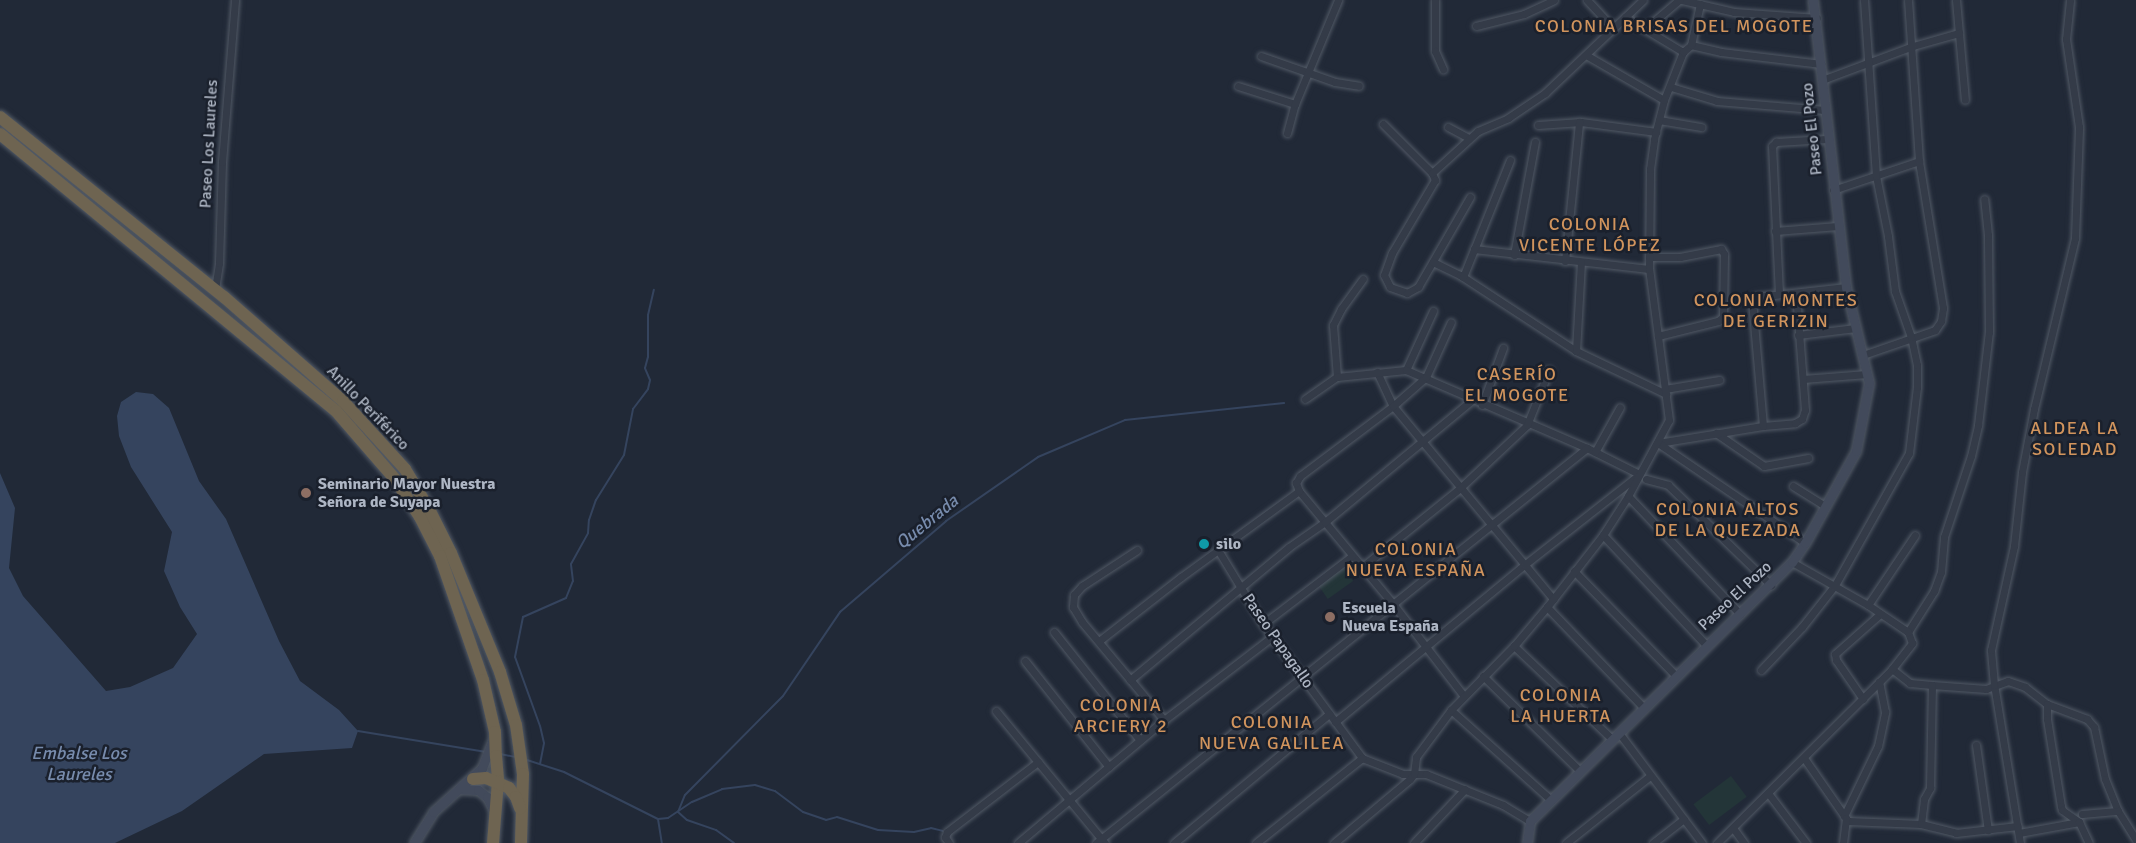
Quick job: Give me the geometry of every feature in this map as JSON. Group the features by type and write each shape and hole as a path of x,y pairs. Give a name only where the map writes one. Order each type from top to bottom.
{"highway":[{"name":"Anillo Periférico","path":"0,117 215,289 343,401 405,469 429,509 451,553 500,672 513,714 523,774 521,843"},
{"name":"Anillo Periférico","path":"0,134 336,411 394,478 420,516 440,556 483,680 495,732 498,781 493,843"},
{"path":"473,779 486,778 498,781 516,797 523,821"}],"street":[{"name":"Paseo Los Laureles","path":"215,289 219,263 222,162 235,0"},
{"path":"1287,133 1295,105 1310,74 1338,0"},
{"path":"1435,0 1435,51 1443,69"},
{"path":"1476,26 1524,14 1554,0"},
{"path":"1587,0 1613,28"},
{"path":"1432,173 1469,138 1508,118 1545,93 1643,0"},
{"path":"1645,29 1680,0 1734,12 1817,18"},
{"name":"Paseo El Pozo","path":"1530,821 1675,675 1771,585 1805,543 1856,452 1867,403 1867,374 1846,287 1827,139 1817,18 1813,0"},
{"path":"1761,670 1802,627 1835,585 1909,453 1917,387 1917,365 1911,337 1895,291 1888,236 1876,176 1870,62 1863,0"},
{"path":"1863,355 1935,330 1941,321 1944,308 1919,160 1913,46 1908,0"},
{"path":"1956,0 1965,100"},
{"path":"2020,843 1994,685 1991,650 2014,546 2022,472 2034,409 2075,238 2079,128 2066,39 2070,0"},
{"path":"1334,843 1414,774 1416,757 1451,710 1463,695 1514,646 1603,535 1643,477 1658,443 1668,420 1649,269 1650,169 1664,100 1683,52 1691,45 1700,4"},
{"path":"1625,17 1683,52"},
{"path":"1822,80 1913,46 1959,33"},
{"path":"1691,45 1721,52 1821,64"},
{"path":"1586,55 1664,100"},
{"path":"1261,56 1335,82 1359,86"},
{"path":"1238,86 1295,105"},
{"path":"1671,87 1717,101 1824,111"},
{"path":"1659,120 1701,128"},
{"path":"1538,125 1579,122 1656,132"},
{"path":"1565,261 1579,122"},
{"path":"1383,124 1432,173 1435,180 1392,253 1384,278 1395,290 1413,291 1433,262 1470,197"},
{"path":"1449,127 1469,138"},
{"path":"1779,294 1772,146 1776,142 1827,139"},
{"path":"1514,255 1535,142"},
{"path":"1463,277 1510,160"},
{"path":"1833,190 1919,160"},
{"path":"1908,632 1934,591 1941,572 1944,537 1971,456 1978,425 1989,332 1989,245 1984,199"},
{"path":"1775,231 1838,226"},
{"path":"1474,249 1649,269"},
{"path":"1649,257 1680,257 1721,249 1724,254 1723,317 1718,321 1658,336"},
{"path":"1433,262 1463,277 1576,351 1665,391 1719,380"},
{"path":"1576,351 1581,262"},
{"path":"1337,377 1333,325 1341,309 1363,279"},
{"path":"1763,426 1751,305 1756,297 1846,287"},
{"path":"1658,443 1794,423 1802,419 1805,410 1796,293"},
{"path":"1406,370 1433,311"},
{"path":"1451,322 1425,377 1393,406 1300,476 1296,483 1299,492 1393,604 1463,695"},
{"path":"1798,335 1856,328"},
{"path":"1482,405 1503,348"},
{"path":"1305,399 1337,377 1406,370 1425,377 1482,405 1587,448 1643,477 1668,485 1771,585"},
{"path":"1361,568 1460,488 1527,424 1549,370"},
{"path":"1377,372 1393,406 1490,526 1553,599"},
{"path":"1803,379 1867,374"},
{"path":"1130,680 1240,587 1289,547 1325,522 1472,400"},
{"path":"1595,452 1620,407"},
{"path":"1716,433 1764,466 1808,458"},
{"path":"1658,443 1805,543"},
{"path":"996,711 1071,799 1101,841 1587,448"},
{"path":"1335,722 1524,565 1643,477"},
{"path":"1794,486 1825,506"},
{"path":"1099,641 1218,550 1299,492"},
{"path":"1628,496 1740,614"},
{"path":"1603,535 1706,645"},
{"path":"1868,605 1915,535"},
{"path":"1137,550 1082,586 1074,595 1073,607 1164,720"},
{"name":"Paseo Papagallo","path":"1218,550 1263,624 1362,758"},
{"path":"1263,624 1352,556"},
{"path":"1717,843 1863,699 1909,649 1912,637 1908,632 1835,585 1791,562"},
{"path":"1575,571 1675,675"},
{"path":"1547,607 1644,708"},
{"path":"1863,699 1836,660 1835,654 1880,614"},
{"path":"1054,632 1140,740"},
{"path":"1018,843 1164,720 1273,636"},
{"path":"1514,646 1615,736 1650,776 1702,843"},
{"path":"1025,661 1109,766"},
{"path":"1892,669 1910,683 1932,686 1986,688 2008,681 2048,704 2087,719 2094,728 2105,779 2118,811 2136,840"},
{"path":"1483,676 1580,771"},
{"path":"1843,843 1845,817 1878,746 1885,712 1879,682"},
{"path":"1921,825 1924,799 1930,788 1932,686"},
{"path":"2048,704 2047,720 2062,810 2079,822 2089,843"},
{"path":"1451,710 1551,800"},
{"path":"1174,843 1329,714"},
{"path":"414,843 425,821 457,790 473,779 489,754 495,732"},
{"path":"1976,745 1988,830"},
{"path":"1256,843 1362,758 1403,774 1426,774 1503,805 1530,821 1527,843"},
{"path":"1804,758 1849,821 1921,825 1956,833 2019,830 2079,822"},
{"path":"949,843 945,837 947,832 1038,762"},
{"path":"1566,843 1650,776"},
{"path":"1414,843 1465,789"},
{"path":"457,790 478,790 487,797 496,816"},
{"path":"1768,793 1806,843"},
{"path":"2082,814 2118,811"},
{"path":"1653,843 1684,819"},
{"path":"1733,828 1744,843"}],"shaded area":[{"path":"1344,568 1353,581 1328,599 1319,586"},
{"path":"1731,776 1747,797 1709,825 1693,804"}],"water":[{"name":"Embalse Los Laureles","path":"136,392 153,394 169,408 199,481 226,519 279,641 300,681 339,710 358,731 352,748 264,754 182,811 115,843 0,843 0,473 15,508 9,568 23,596 106,691 130,687 173,668 197,634 180,607 164,571 172,532 131,467 119,436 117,416 121,402"}],"waterway":[{"path":"540,764 544,743 515,657 523,617 566,598 573,581 571,564 588,533 589,520 596,500 624,455 633,409 648,389 650,380 645,368 648,357 648,315 654,290"},
{"name":"Quebrada","path":"678,812 685,795 783,696 840,612 946,521 1038,457 1125,420 1284,403"},
{"path":"358,731 486,752"},
{"path":"500,754 515,757"},
{"path":"527,760 564,772 658,819 668,818 692,802 722,789 755,785 775,791 803,812 826,820 837,817 878,830 914,832 931,828 943,831"},
{"path":"678,812 687,820 716,830 734,843"},
{"path":"658,819 662,843"}],"place":[{"name":"Seminario Mayor Nuestra Señora de Suyapa","path":"306,493"},
{"name":"silo","path":"1204,544"},
{"name":"Escuela Nueva España","path":"1330,617"}],"district":[{"name":"COLONIA BRISAS DEL MOGOTE","path":"1674,26"},
{"name":"COLONIA VICENTE LÓPEZ","path":"1590,235"},
{"name":"COLONIA MONTES DE GERIZIN","path":"1776,311"},
{"name":"CASERÍO EL MOGOTE","path":"1517,385"},
{"name":"ALDEA LA SOLEDAD","path":"2075,439"},
{"name":"COLONIA ALTOS DE LA QUEZADA","path":"1728,520"},
{"name":"COLONIA NUEVA ESPAÑA","path":"1416,560"},
{"name":"COLONIA LA HUERTA","path":"1561,706"},
{"name":"COLONIA ARCIERY 2","path":"1121,716"},
{"name":"COLONIA NUEVA GALILEA","path":"1272,733"}]}
